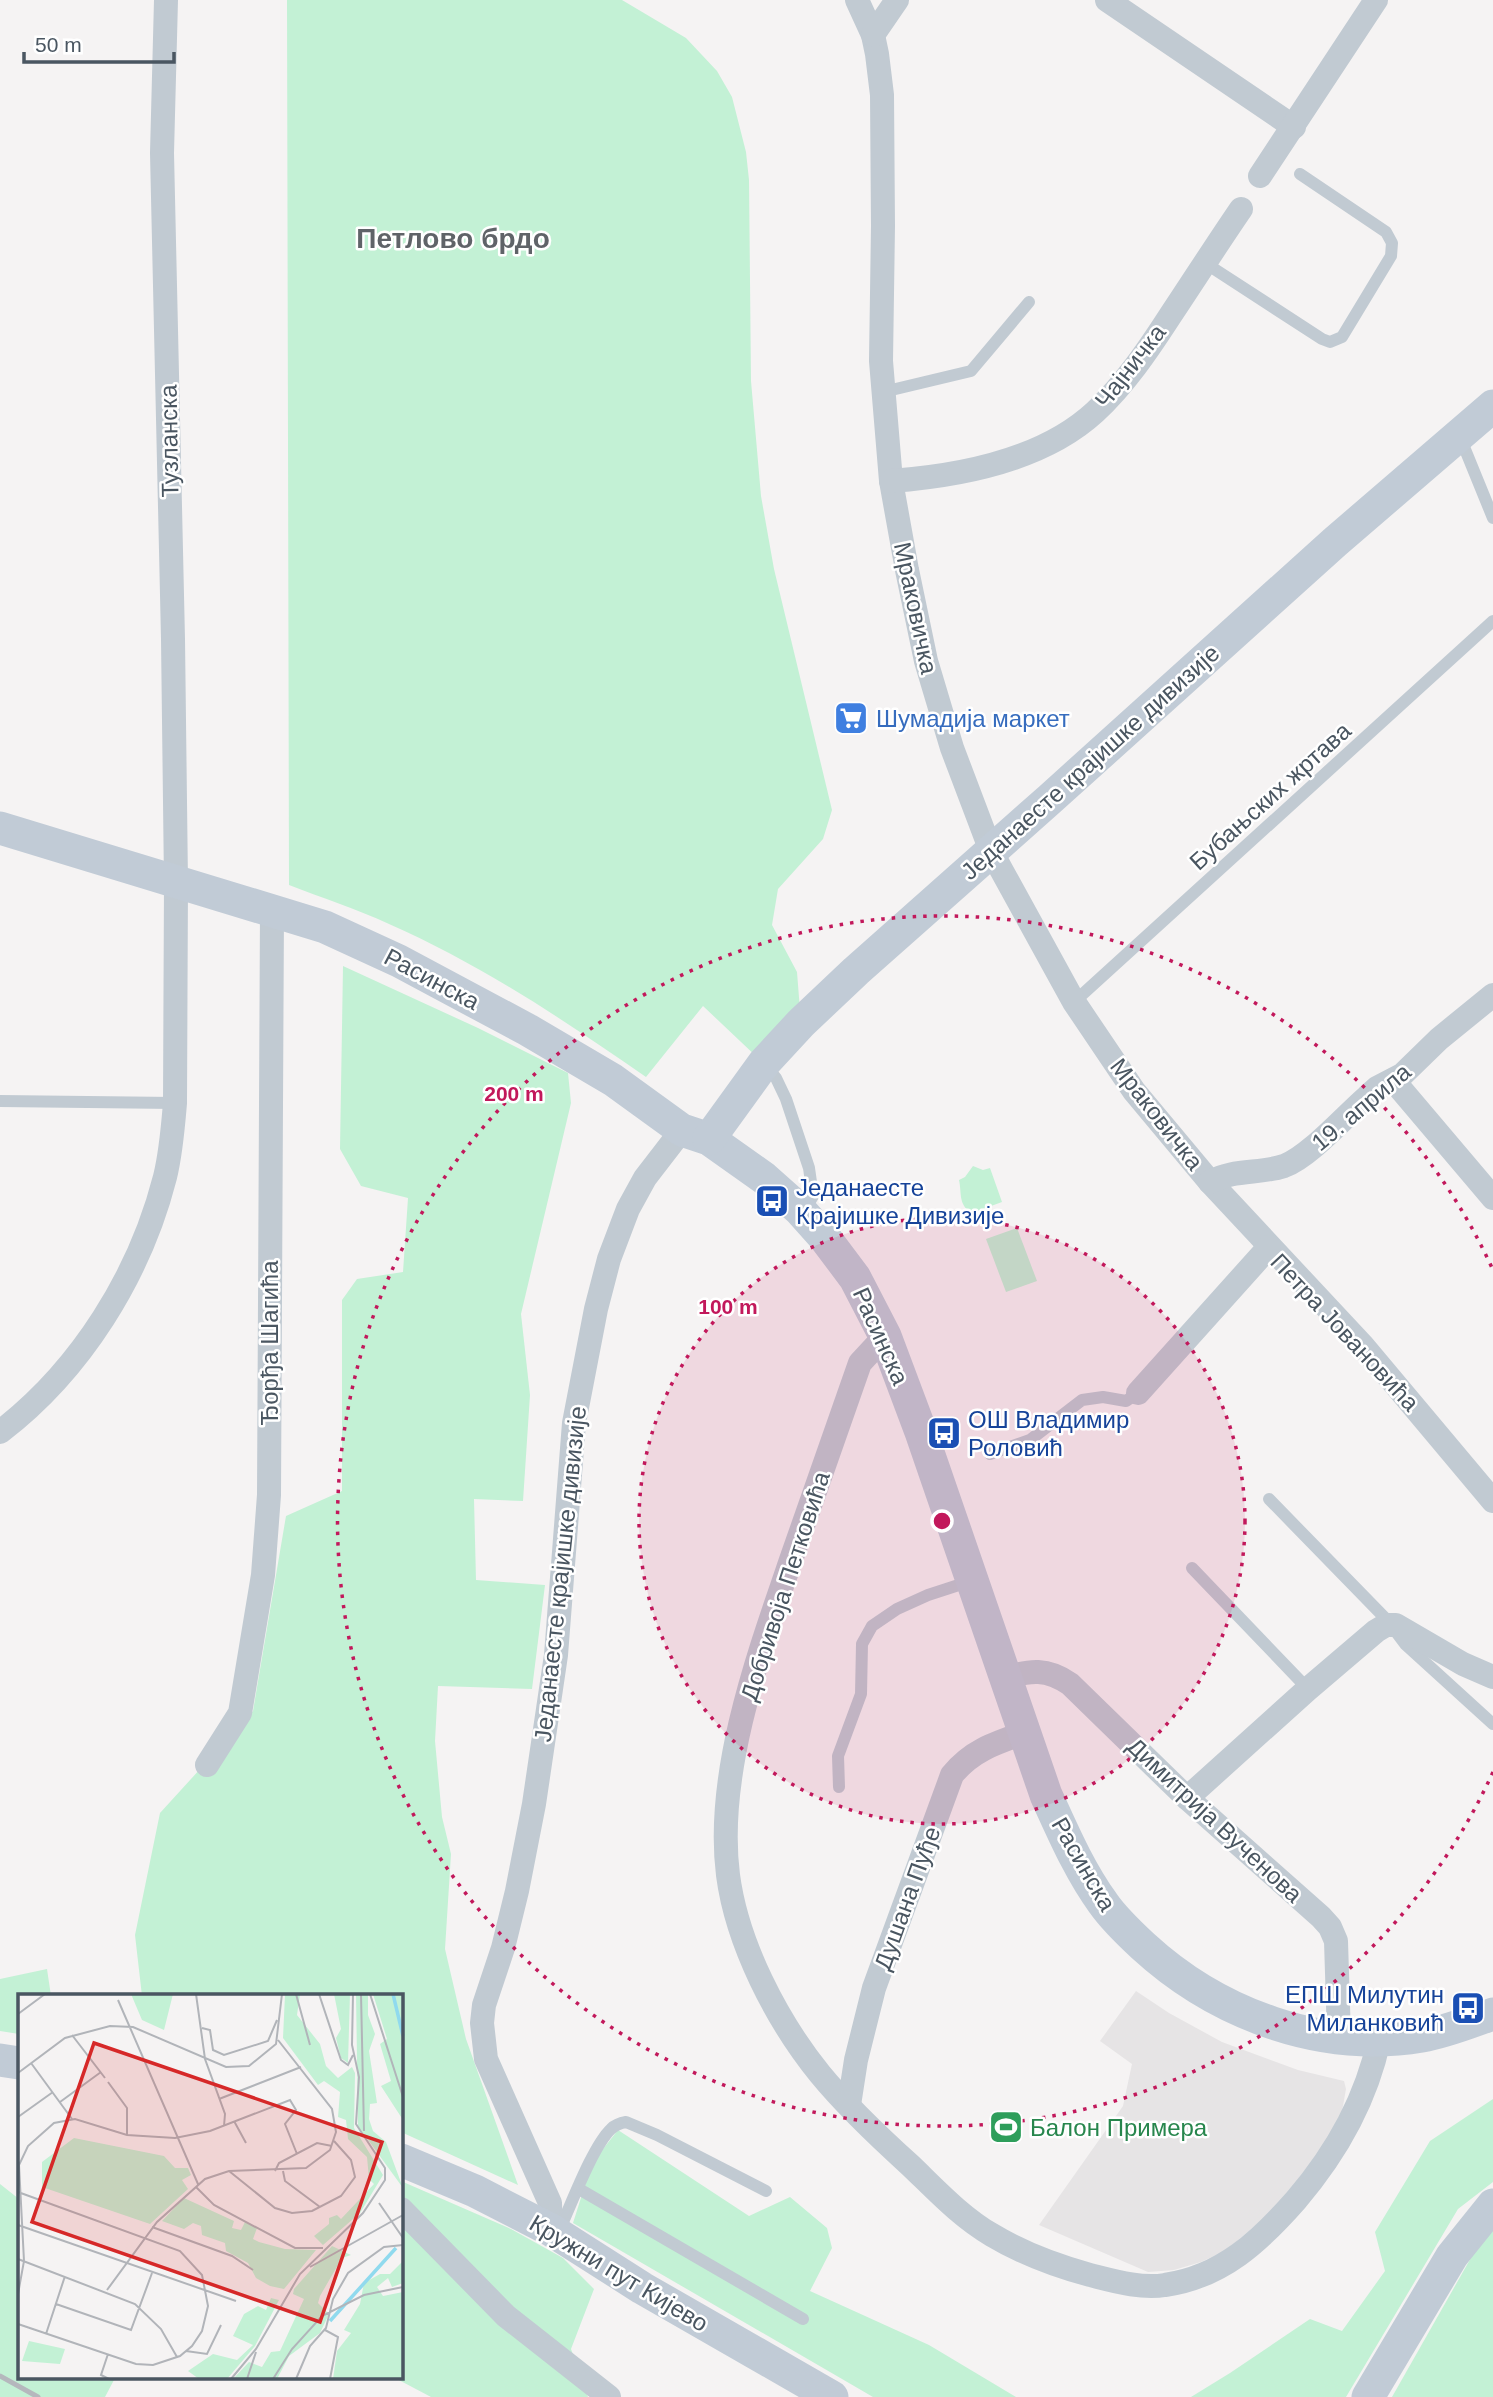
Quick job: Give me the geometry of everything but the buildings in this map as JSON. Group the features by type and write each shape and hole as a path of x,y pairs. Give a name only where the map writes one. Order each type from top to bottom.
{"street":[{"name":"Тузланска","path":"0,1432 41,1398 70,1364 122,1286 152,1220 166,1175 175,1102 176,883 162,153 166,0"},
{"name":"Мраковичка","path":"857,0 873,35 883,123 881,339 891,481 926,661 952,748 991,851 1074,1002 1135,1091 1210,1182 1269,1247"},
{"path":"873,35 898,0"},
{"path":"1260,176 1376,0"},
{"path":"1113,2 1294,127"},
{"name":"Чајничка","path":"891,481 939,477 1020,456 1074,428 1094,413 1122,384 1145,354 1241,209"},
{"name":"Једанаесте крајишке дивизије","path":"554,2232 550,2203 486,2059 482,2023 484,2005 503,1948 517,1891 534,1804 556,1655 574,1423 596,1309 609,1259 628,1209 645,1178 696,1134 801,1023 856,971 1335,542 1493,406"},
{"name":"Расинска","path":"0,828 272,910 325,927 365,945 528,1030 613,1080 764,1178 803,1213 825,1238 855,1278 885,1336 1046,1795 1073,1854 1103,1904 1135,1938 1171,1970 1223,2003 1298,2031 1318,2036 1379,2040 1423,2036 1493,2014"},
{"name":"Ђорђа Шагића","path":"207,1765 240,1713 264,1574 269,1495 272,910"},
{"name":"19. априла","path":"1210,1182 1228,1174 1271,1169 1291,1163 1302,1156 1377,1088 1393,1080 1493,995"},
{"path":"1393,1080 1493,1198"},
{"name":"Петра Јовановића","path":"1138,1393 1269,1247 1363,1346 1493,1501"},
{"name":"Добривоја Петковића","path":"885,1336 860,1363 763,1642 731,1774 726,1840 728,1876 734,1909 755,1967 803,2051 822,2077 880,2138 950,2203 989,2234 1073,2270 1142,2286 1162,2286 1198,2277 1248,2250 1282,2216 1344,2135 1369,2080 1379,2040"},
{"path":"1187,1798 1376,1631 1391,1624 1463,1664 1493,1676"},
{"name":"Димитрија Вученова","path":"1005,1678 1032,1671 1047,1672 1070,1684 1187,1798 1330,1927 1336,1941 1338,1959 1339,2037"},
{"name":"Душана Пуђе","path":"849,2105 856,2060 874,1988 952,1776 961,1764 976,1752 1024,1733"},
{"path":"0,2060 18,2063"},
{"name":"Кружни пут Кијево","path":"402,2160 475,2191 554,2232 642,2288 832,2397"},
{"path":"1368,2397 1452,2256 1493,2205"},
{"path":"402,2210 506,2316 609,2397"}],"lane":[{"path":"1205,263 1322,339 1330,342 1342,337 1391,256 1392,243 1386,232 1300,174"},
{"path":"883,392 971,370 1028,302"},
{"path":"1459,435 1493,518"},
{"name":"Бубањских жртава","path":"1074,1002 1493,621"},
{"path":"764,1063 776,1078 786,1099 809,1168 813,1196 803,1213"},
{"path":"0,1101 175,1102"},
{"path":"990,1454 1030,1440 1082,1400 1102,1397 1126,1401 1138,1393"},
{"path":"1269,1499 1391,1624 1405,1644 1493,1724"},
{"path":"1192,1567 1308,1689"},
{"path":"839,1787 838,1756 861,1694 862,1644 872,1626 886,1615 928,1595 972,1581"},
{"path":"554,2232 579,2189 601,2141 612,2127 626,2122 766,2191"},
{"path":"579,2189 803,2319"}],"shaded area":[{"path":"1136,1991 1222,2042 1298,2070 1344,2081 1346,2089 1341,2117 1330,2139 1273,2211 1225,2251 1174,2270 1148,2272 1039,2225 1123,2106 1132,2064 1100,2041"}],"green space":[{"path":"287,0 622,0 686,38 717,71 732,97 746,152 749,180 751,381 761,496 774,569 832,810 823,839 778,889 772,925 797,972 801,1023 759,1059 703,1006 646,1077 553,1014 456,957 377,919 289,885"},
{"path":"343,966 568,1073 571,1103 521,1314 530,1395 523,1501 474,1499 476,1580 545,1585 532,1689 438,1686 435,1741 442,1817 451,1854 445,1949 466,2039 518,2185 402,2132 402,1994 142,1994 135,1935 160,1813 253,1711 286,1516 342,1491 342,1300 357,1279 403,1272 408,1198 361,1186 340,1149"},
{"path":"973,1166 983,1170 990,1168 1002,1202 972,1213 961,1199 959,1180 965,1177"},
{"path":"1017,1228 1037,1281 1006,1292 986,1239"},
{"path":"47,1969 51,1994 18,1994 18,2034 0,2031 0,1979"},
{"path":"1493,2099 1493,2182 1458,2209 1346,2397 1191,2397 1310,2319 1342,2331 1385,2271 1375,2232 1430,2141"},
{"path":"618,2130 749,2216 790,2197 827,2228 832,2248 810,2291 929,2345 1016,2397 873,2397 573,2223 592,2163"},
{"path":"402,2181 511,2229 563,2258 594,2289 571,2349 588,2397 431,2397 399,2380 402,2380"},
{"path":"0,2184 18,2198 18,2380 114,2380 105,2397 0,2397"},
{"path":"1493,2225 1493,2397 1392,2397 1476,2249"}],"railway":[{"path":"0,2376 38,2397"}],"place":[{"name":"Шумадија маркет","path":"851,718"},
{"name":"Једанаесте Крајишке Дивизије","path":"772,1201"},
{"name":"ОШ Владимир Роловић","path":"944,1433"},
{"name":"ЕПШ Милутин Миланковић","path":"1468,2008"},
{"name":"Балон Примера","path":"1006,2127"}],"district":[{"name":"Петлово брдо","path":"453,238"}]}
